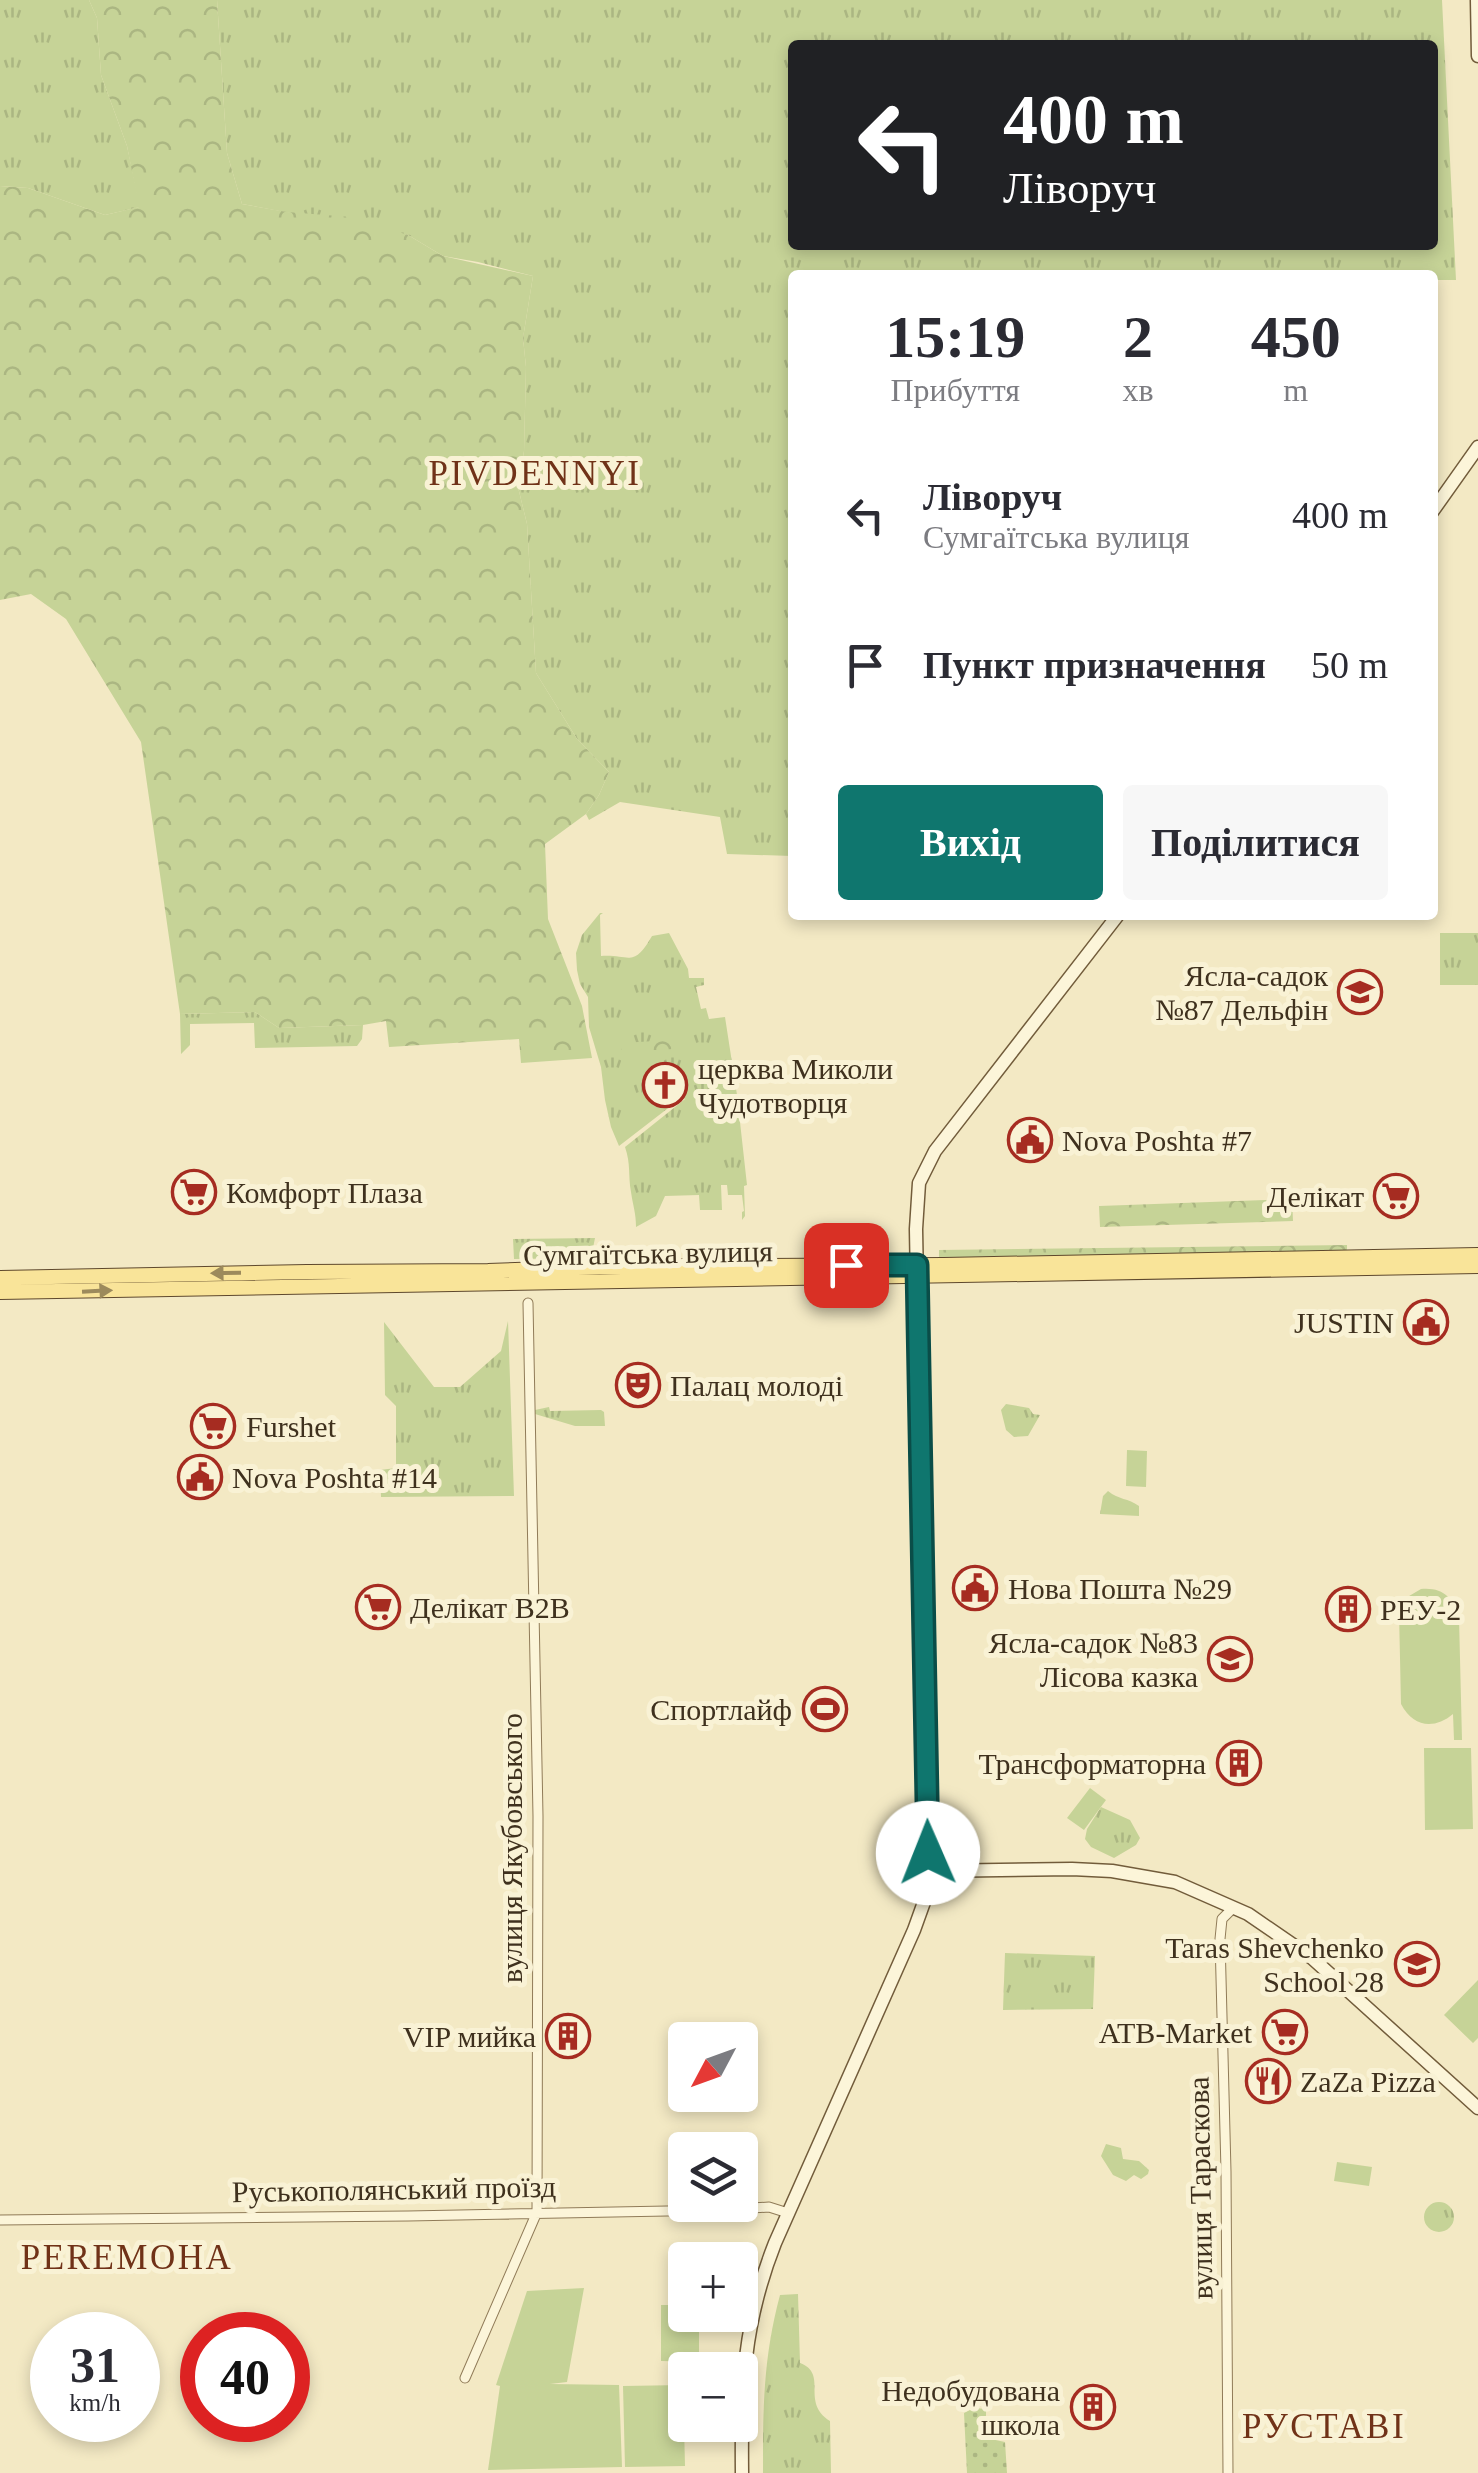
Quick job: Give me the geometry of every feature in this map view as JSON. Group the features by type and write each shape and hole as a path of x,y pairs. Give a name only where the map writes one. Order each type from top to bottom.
{"main road":[{"name":"Сумгаїтська вулиця","path":"0,1292 1478,1254"},
{"name":"Сумгаїтська вулиця","path":"0,1278 599,1267 917,1270 1478,1266"}],"street":[{"path":"1477,0 1478,56"},
{"path":"1438,504 1478,447"},
{"path":"742,2473 742,2374 762,2276 926,1900 929,1871 918,1192 930,1160 1114,920"},
{"name":"вулиця Якубовського","path":"465,2378 537,2212 538,1816 528,1303"},
{"path":"929,1871 1112,1871 1175,1882 1263,1922 1312,1958 1478,2108"},
{"name":"вулиця Тараскова","path":"1228,2473 1220,1937 1222,1918 1233,1908"},
{"name":"Руськополянський проїзд","path":"0,2220 408,2216 769,2206 788,2214"}],"green space":[{"path":"0,0 89,0 97,18 101,75 127,146 140,207 105,215 28,188 0,186"},
{"path":"89,0 217,0 227,153 242,204 351,217 408,235 443,256 533,276 523,338 524,451 518,487 527,524 536,673 577,739 609,772 586,814 545,844 548,919 582,1006 592,1058 521,1063 519,1039 389,1047 386,1021 279,1028 255,1012 180,1014 141,742 66,619 31,594 0,600 0,186 28,188 105,215 139,207 127,146 101,75 97,18"},
{"path":"217,0 1442,0 1456,280 1438,280 1438,270 788,270 788,856 727,854 720,817 620,802 589,820 586,814 609,772 577,739 536,673 527,524 518,487 524,451 523,338 533,276 443,256 408,235 242,204 227,153"},
{"path":"600,913 601,956 630,958 640,953 652,936 669,933 689,978 704,978 704,985 696,987 701,1009 706,1008 709,1019 725,1017 747,1185 742,1220 742,1195 728,1195 727,1185 721,1185 722,1210 700,1210 699,1195 665,1196 656,1216 636,1227 625,1147 685,1099 678,1093 681,1087 674,1081 675,1073 665,1068 655,1073 651,1089 667,1101 673,1098 676,1102 619,1146 611,1127 601,1067 589,1027 588,997 577,970 576,953 582,935"},
{"path":"1440,933 1478,933 1478,985 1440,985"},
{"path":"255,1012 279,1028 363,1025 362,1039 357,1046 255,1048 254,1023 190,1024 190,1045 181,1054 180,1014"},
{"path":"684,1039 684,1048 626,1053 627,1059 621,1061 624,1043"},
{"path":"1292,1199 1293,1221 1100,1227 1099,1206"},
{"path":"595,1238 591,1258 514,1259 513,1239"},
{"path":"1347,1245 1347,1254 939,1259 939,1250"},
{"path":"508,1321 514,1496 381,1497 380,1470 396,1468 396,1406 385,1395 384,1322 434,1387 460,1387 501,1351"},
{"path":"1006,1404 1029,1408 1040,1415 1028,1436 1014,1437 1006,1430 1001,1410"},
{"path":"549,1407 550,1411 601,1410 605,1426 575,1426 535,1414 535,1410"},
{"path":"1127,1450 1147,1451 1146,1487 1126,1486"},
{"path":"1108,1491 1139,1506 1139,1516 1100,1514 1103,1496"},
{"path":"1421,1589 1446,1595 1459,1618 1462,1740 1454,1740 1453,1714 1424,1724 1412,1718 1401,1704 1399,1612 1404,1599"},
{"path":"1424,1748 1471,1748 1473,1829 1425,1830"},
{"path":"1090,1788 1106,1800 1084,1830 1067,1818"},
{"path":"1101,1807 1130,1820 1140,1838 1136,1845 1114,1858 1091,1847 1085,1839"},
{"path":"1005,1953 1095,1956 1093,2009 1003,2010"},
{"path":"1478,1980 1478,2038 1473,2043 1444,2015"},
{"path":"1106,2144 1121,2148 1123,2159 1139,2161 1149,2170 1148,2174 1141,2179 1134,2175 1126,2181 1113,2175 1101,2156"},
{"path":"1337,2162 1372,2167 1369,2186 1334,2181"},
{"path":"1439,2202 1450,2206 1454,2217 1450,2228 1439,2232 1428,2228 1424,2217 1428,2206"},
{"path":"584,2288 567,2382 550,2384 619,2385 622,2467 488,2470 500,2386 496,2385 527,2291"},
{"path":"798,2294 800,2363 813,2374 817,2405 830,2421 831,2473 763,2473 765,2384 774,2318 780,2295"},
{"path":"661,2305 668,2305 668,2332 699,2332 699,2352 668,2352 668,2361 661,2361"},
{"path":"668,2385 668,2442 684,2442 685,2466 625,2467 623,2386"},
{"path":"974,2408 986,2409 986,2438 1005,2442 1007,2473 967,2473 964,2413"}],"place":[{"name":"Ясла-садок №87 Дельфін","path":"1360,992"},
{"name":"церква Миколи Чудотворця","path":"665,1085"},
{"name":"Nova Poshta #7","path":"1030,1140"},
{"name":"Комфорт Плаза","path":"194,1192"},
{"name":"Делікат","path":"1396,1196"},
{"name":"JUSTIN","path":"1426,1322"},
{"name":"Палац молоді","path":"638,1385"},
{"name":"Furshet","path":"213,1426"},
{"name":"Nova Poshta #14","path":"200,1477"},
{"name":"Нова Пошта №29","path":"975,1588"},
{"name":"Делікат B2B","path":"378,1607"},
{"name":"РЕУ-2","path":"1348,1609"},
{"name":"Ясла-садок №83 Лісова казка","path":"1230,1659"},
{"name":"Спортлайф","path":"825,1709"},
{"name":"Трансформаторна","path":"1239,1763"},
{"name":"Taras Shevchenko School 28","path":"1417,1964"},
{"name":"ATB-Market","path":"1285,2032"},
{"name":"VIP мийка","path":"568,2036"},
{"name":"ZaZa Pizza","path":"1268,2081"},
{"name":"Недобудована школа","path":"1093,2407"}],"district":[{"name":"PIVDENNYI","path":"535,473"},
{"name":"PEREMOHA","path":"127,2257"},
{"name":"РУСТАВІ","path":"1324,2426"}],"route":[{"path":"846,1265 917,1265 928,1853"}]}
